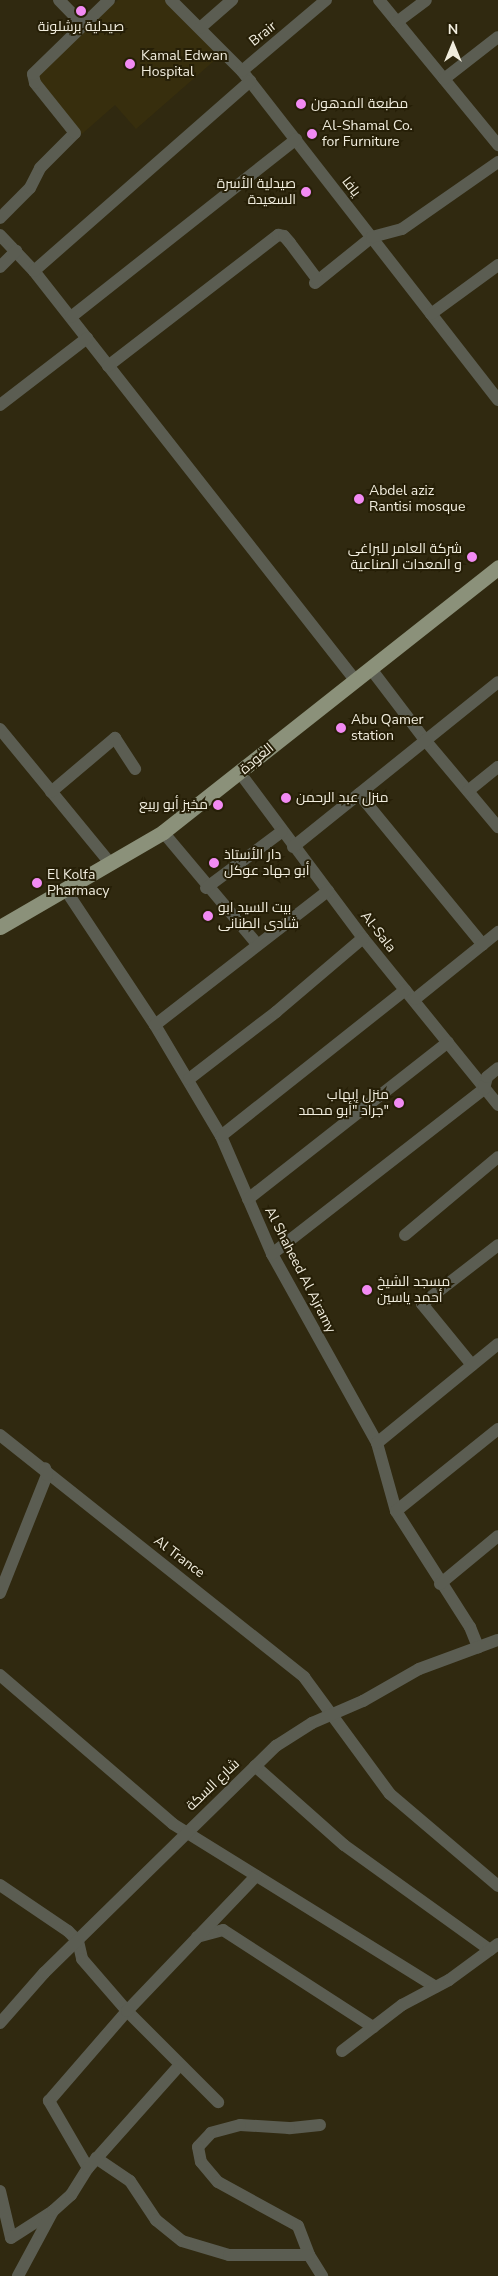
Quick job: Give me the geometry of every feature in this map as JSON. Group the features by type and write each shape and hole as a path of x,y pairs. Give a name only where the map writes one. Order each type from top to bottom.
{"main road":[{"name":"العودة","path":"0,927 163,832 240,774 498,567"}],"street":[{"path":"59,0 83,26"},
{"path":"0,218 30,188 40,168 75,133 35,83 33,74 109,0"},
{"name":"يافا","path":"171,0 242,71 498,400"},
{"path":"200,28 232,0"},
{"name":"Brair","path":"242,71 326,0"},
{"path":"379,0 498,145"},
{"path":"397,22 426,0"},
{"path":"444,79 498,37"},
{"path":"34,271 250,81"},
{"path":"71,317 296,139"},
{"path":"108,366 278,235 284,236 290,242 316,281 372,237 402,229 498,162"},
{"path":"0,235 34,271 71,317 355,680"},
{"path":"0,267 16,251"},
{"path":"431,314 498,265"},
{"path":"0,405 87,338"},
{"path":"371,669 425,740 498,827"},
{"path":"293,847 498,682"},
{"path":"0,729 111,864"},
{"path":"51,792 115,738 135,769"},
{"path":"468,791 498,767"},
{"name":"Al-Sala","path":"240,774 281,832 363,938 498,1105"},
{"path":"359,794 483,945"},
{"path":"163,832 206,888 257,944"},
{"path":"206,888 281,832"},
{"name":"Al Shaheed Al Ajramy","path":"65,889 155,1025 189,1079 221,1136 272,1254 377,1443 396,1511 440,1584 470,1627 478,1647"},
{"path":"155,1025 257,944 328,891"},
{"path":"221,1136 410,995 483,945 498,932"},
{"path":"189,1079 276,1012 363,938"},
{"path":"248,1199 448,1042"},
{"path":"272,1254 484,1089 487,1077 498,1068"},
{"path":"405,1234 498,1157"},
{"path":"472,1365 422,1304 498,1245"},
{"path":"377,1443 498,1344"},
{"path":"396,1511 498,1429"},
{"name":"Al Trance","path":"0,1435 46,1469 219,1606 304,1677 320,1695 330,1714 390,1794 498,1886"},
{"path":"0,1593 46,1469"},
{"path":"440,1584 498,1536"},
{"name":"شارع السكة","path":"0,2023 44,1973 276,1746 330,1714 363,1701 419,1669 498,1640"},
{"path":"0,1675 173,1824 436,1987"},
{"path":"255,1766 344,1845 494,1947 436,1987 402,2005 342,2051"},
{"path":"256,1876 127,2012 49,2100 92,2163 130,2181 156,2220 182,2241 229,2255 309,2256"},
{"path":"0,1885 68,1931 78,1941 82,1959 127,2012 179,2066 218,2102"},
{"path":"197,1937 223,1930 373,2028"},
{"path":"0,2191 5,2240 53,2211 70,2195 92,2163 179,2066"},
{"path":"320,2125 289,2128 240,2125 211,2133 198,2147 201,2162 218,2182 298,2226 309,2256 322,2276"},
{"path":"18,2276 53,2211"}],"shaded area":[{"name":"Kamal Edwan Hospital","path":"118,0 169,0 223,53 136,129 115,105 82,134 38,81 37,76"}],"place":[{"name":"صيدلية برشلونة","path":"81,11"},
{"name":"Kamal Edwan Hospital","path":"130,64"},
{"name":"مطبعة المدهون","path":"301,104"},
{"name":"Al-Shamal Co. for Furniture","path":"312,134"},
{"name":"صيدلية الأسرة السعيدة","path":"306,192"},
{"name":"Abdel aziz Rantisi mosque","path":"359,499"},
{"name":"شركة العامر للبراغي و المعدات الصناعية","path":"472,557"},
{"name":"Abu Qamer station","path":"341,728"},
{"name":"منزل عبد الرحمن","path":"286,798"},
{"name":"مخبز أبو ربيع","path":"218,805"},
{"name":"دار الأستاذ أبو جهاد عوكل","path":"214,863"},
{"name":"El Kolfa Pharmacy","path":"37,883"},
{"name":"بيت السيد ابو شادى الطنانى","path":"208,916"},
{"name":"منزل إيهاب جراد \"أبو محمد\"","path":"399,1103"},
{"name":"مسجد الشيخ أحمد ياسين","path":"367,1290"}]}
